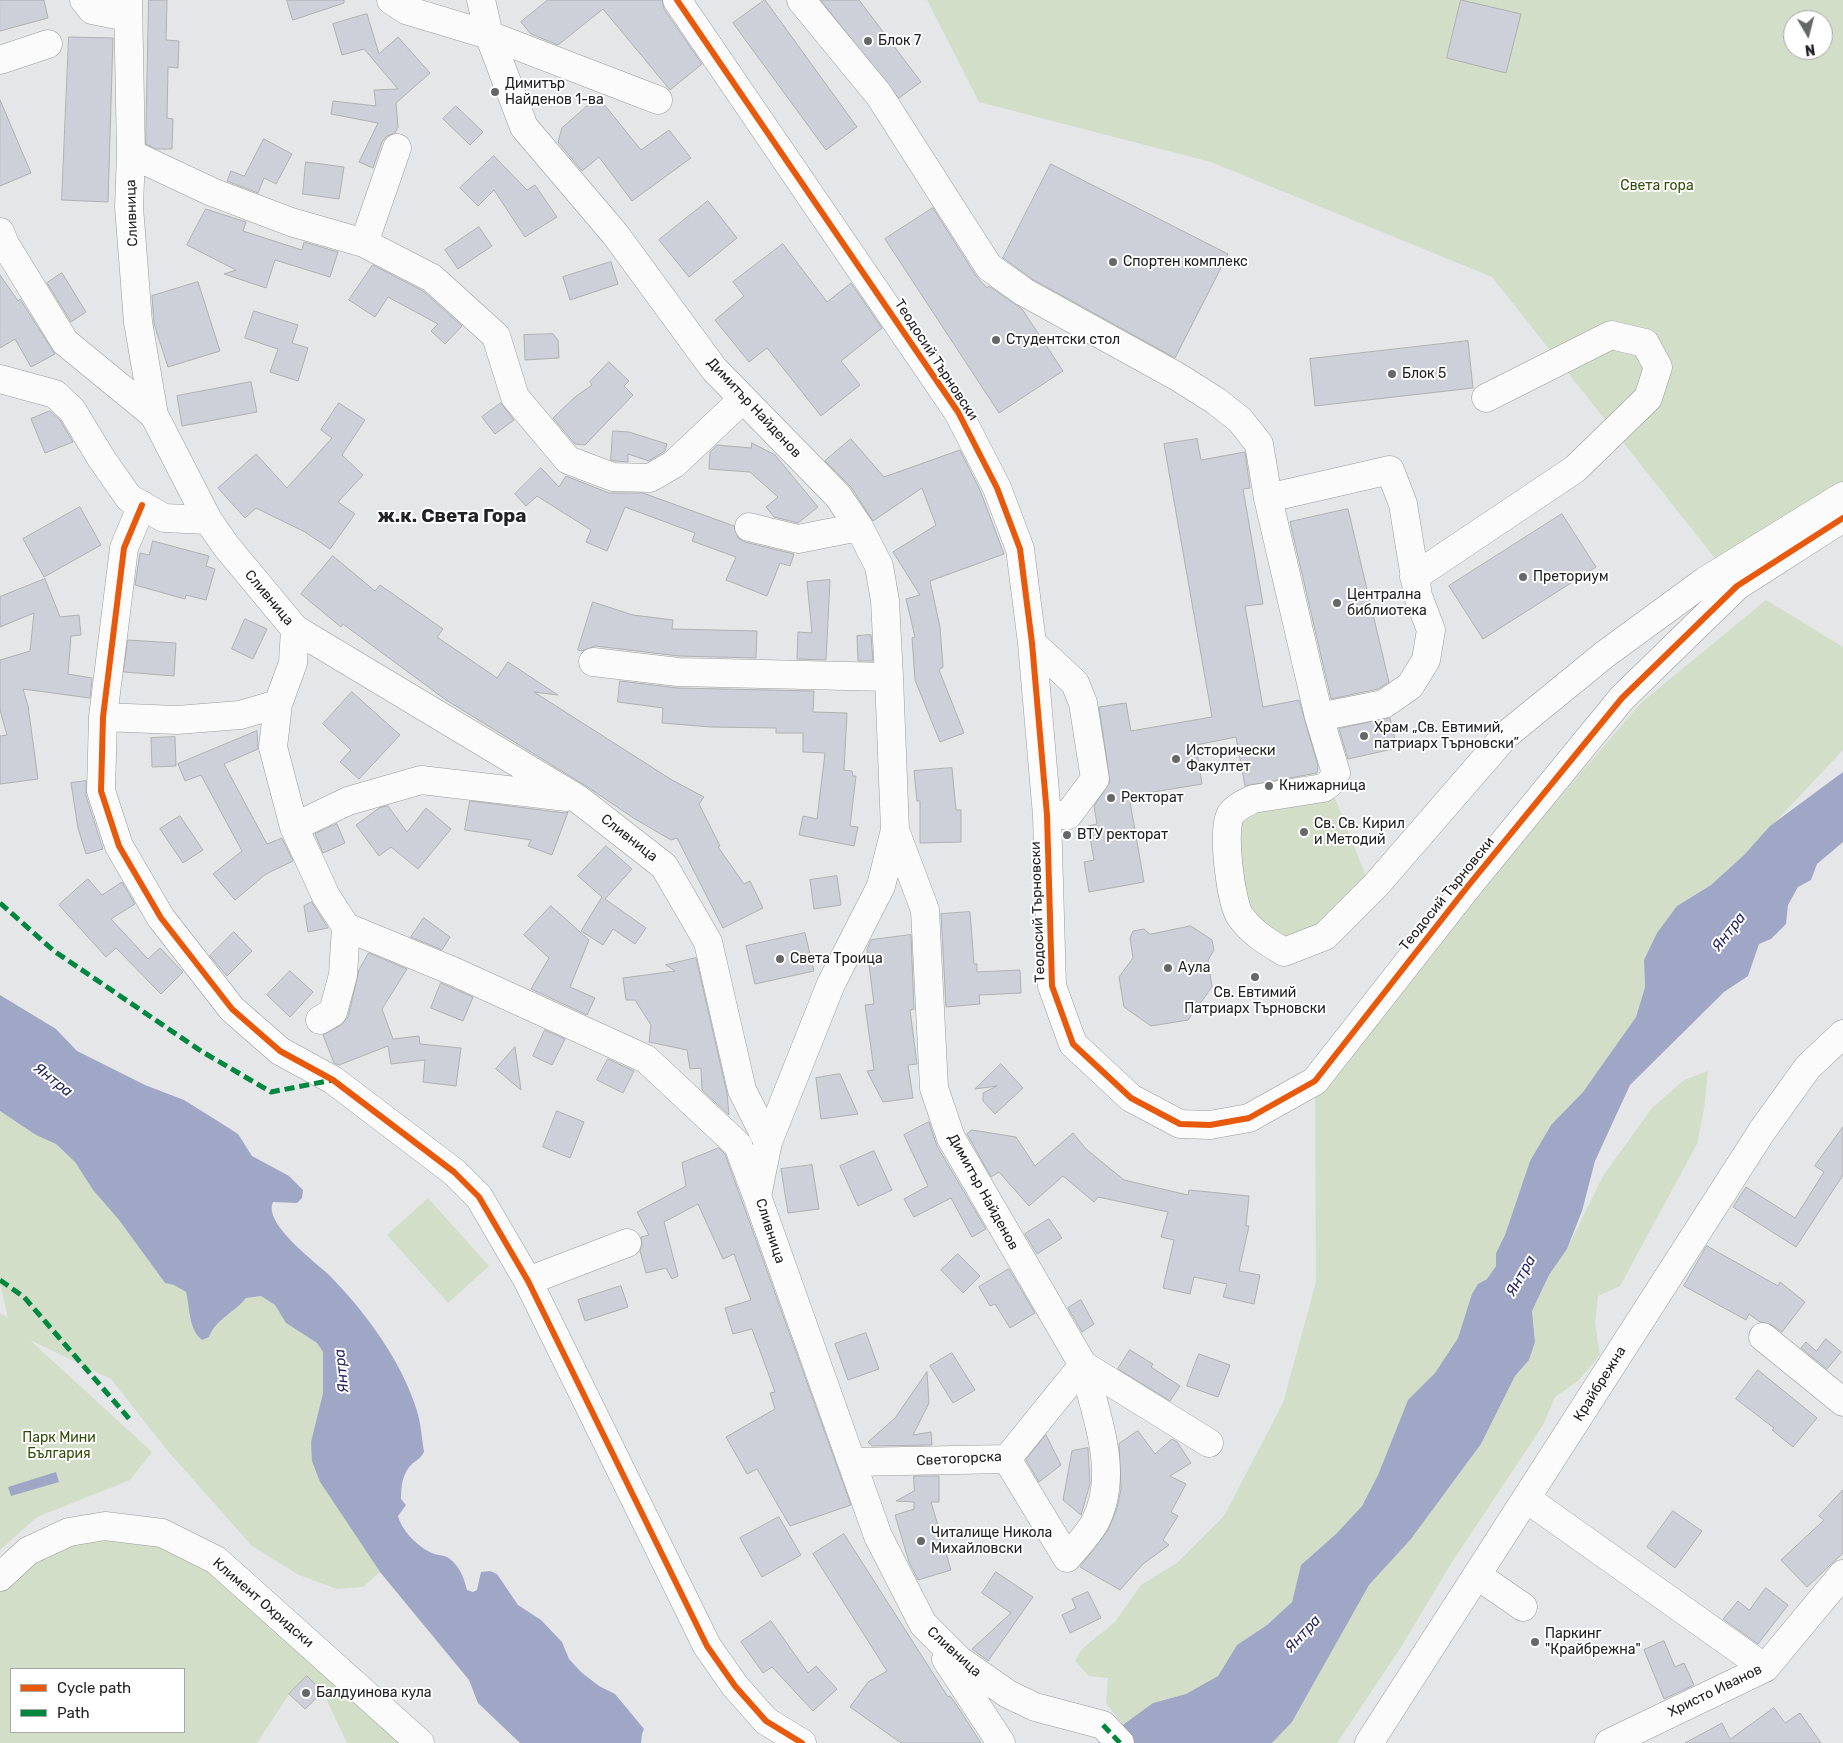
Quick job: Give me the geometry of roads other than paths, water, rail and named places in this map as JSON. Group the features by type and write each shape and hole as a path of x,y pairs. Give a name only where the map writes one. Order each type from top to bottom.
{"street":[{"path":"84,0 92,10 127,9"},
{"path":"391,0 406,10 489,35 658,100"},
{"name":"Димитър Найденов","path":"482,0 489,35 524,127 615,234 714,369 838,496 859,527 879,566 885,600 895,830 881,886 831,984 768,1142"},
{"name":"Теодосий Търновски","path":"677,0 958,412 997,488 1020,549 1032,643 1047,816 1052,986 1073,1044 1131,1098 1180,1124 1210,1125 1249,1118 1315,1081 1468,886 1622,698 1737,586 1843,518"},
{"path":"801,0 879,95 990,267 1024,292 1178,377 1216,401 1240,420 1259,444 1268,498 1319,717 1336,773 1330,783 1323,788 1253,800 1243,803 1231,813 1226,833 1226,847 1238,914 1256,935 1284,952 1325,936 1376,885 1506,735 1604,655 1705,581 1843,496"},
{"name":"Сливница","path":"127,9 131,154 129,207 138,322 154,415 208,520 226,546 295,629 578,799 664,866 708,942 742,1090 768,1142 757,1196 878,1536 923,1624 959,1660 1008,1694 1035,1707 1111,1734"},
{"path":"0,60 48,44"},
{"path":"364,243 397,148"},
{"path":"131,154 212,192 291,222 364,243 432,278 496,336 515,397 568,460 613,477 650,478 674,464 743,399"},
{"path":"0,232 5,244 65,342 154,415"},
{"path":"1414,577 1576,469 1648,398 1658,367 1645,343 1612,335 1486,398"},
{"path":"0,379 56,394 72,410 101,458 129,498 164,518 208,520"},
{"path":"1268,498 1390,470 1403,504 1418,596 1431,630 1426,660 1410,686 1384,704 1319,717"},
{"path":"142,505 124,548 103,717 101,791 119,846 161,918 232,1009 280,1051 332,1080 454,1172 479,1197 528,1281 706,1646 736,1686 766,1721 802,1743"},
{"path":"750,527 798,538 859,527"},
{"path":"295,629 293,663 278,704 273,747 294,827 326,896 346,927 455,972 646,1059 738,1146 757,1196"},
{"path":"1032,643 1076,683 1083,703 1095,779 1068,815 1047,816"},
{"path":"593,662 678,672 889,677"},
{"path":"103,717 186,719 240,715 278,704"},
{"path":"294,827 348,801 421,780 578,799"},
{"name":"Димитър Найденов","path":"895,830 925,910 934,1088 951,1138 1083,1366"},
{"path":"320,1020 333,1012 343,975 346,927"},
{"name":"Крайбрежна","path":"1369,1743 1762,1131 1808,1067 1843,1034"},
{"path":"528,1281 627,1243"},
{"path":"1763,1337 1838,1388"},
{"path":"1083,1366 1209,1442"},
{"path":"1007,1459 1067,1558 1094,1524 1104,1494 1105,1451 1083,1366"},
{"name":"Светогорска","path":"852,1462 1007,1459 1083,1366"},
{"path":"1527,1499 1765,1668"},
{"name":"Климент Охридски","path":"0,1577 28,1551 69,1532 105,1526 162,1533 216,1560 420,1743"},
{"name":"Христо Иванов","path":"1609,1743 1765,1668 1843,1574"},
{"path":"1478,1576 1523,1607"},
{"path":"923,1624 995,1741"}],"water":[{"name":"Янтра","path":"1843,772 1843,842 1817,864 1811,880 1798,887 1788,905 1786,924 1771,939 1759,944 1748,976 1724,992 1630,1085 1595,1161 1582,1211 1567,1249 1549,1275 1532,1311 1535,1342 1529,1360 1515,1376 1481,1444 1411,1539 1369,1585 1292,1722 1272,1743 1098,1743 1153,1703 1186,1694 1218,1676 1237,1645 1267,1625 1292,1602 1301,1565 1336,1534 1362,1506 1378,1475 1408,1400 1435,1373 1458,1338 1472,1294 1478,1284 1487,1279 1496,1266 1496,1253 1505,1235 1530,1161 1551,1125 1583,1092 1636,1017 1645,987 1644,960 1657,933 1677,906 1711,885 1744,855 1770,826"},
{"name":"Янтра","path":"0,995 56,1029 77,1051 145,1085 184,1100 238,1134 252,1156 289,1176 303,1190 302,1198 297,1203 273,1202 272,1211 275,1220 291,1241 342,1288 368,1320 392,1355 417,1411 424,1452 406,1472 403,1480 401,1499 406,1505 398,1516 403,1527 421,1547 434,1554 448,1557 461,1573 467,1590 473,1592 477,1590 481,1572 490,1571 497,1574 518,1605 541,1620 562,1642 569,1659 581,1672 599,1686 615,1694 644,1729 641,1743 520,1743 478,1703 469,1680 380,1572 320,1482 312,1461 311,1442 323,1393 323,1352 317,1343 286,1323 275,1305 261,1296 246,1298 216,1325 209,1337 202,1340 197,1335 190,1318 186,1292 174,1285 165,1283 119,1220 93,1190 75,1162 56,1144 36,1135 0,1111"},
{"path":"56,1472 59,1482 11,1496 8,1487"}],"place":[{"name":"Блок 7","path":"868,41"},
{"name":"Димитър Найденов 1-ва","path":"495,92"},
{"name":"Спортен комплекс","path":"1113,262"},
{"name":"Студентски стол","path":"996,340"},
{"name":"Блок 5","path":"1392,374"},
{"name":"Преториум","path":"1523,577"},
{"name":"Централна библиотека","path":"1337,603"},
{"name":"Храм „Св. Евтимий, патриарх Търновски”","path":"1364,736"},
{"name":"Исторически Факултет","path":"1176,759"},
{"name":"Книжарница","path":"1269,786"},
{"name":"Ректорат","path":"1111,798"},
{"name":"Св. Св. Кирил и Методий","path":"1304,832"},
{"name":"ВТУ ректорат","path":"1067,835"},
{"name":"Света Троица","path":"780,959"},
{"name":"Аула","path":"1168,968"},
{"name":"Св. Евтимий Патриарх Търновски","path":"1255,977"},
{"name":"Читалище Никола Михайловски","path":"921,1541"},
{"name":"Паркинг \"Крайбрежна\"","path":"1535,1642"},
{"name":"Балдуинова кула","path":"306,1693"}],"district":[{"name":"ж.к. Света Гора","path":"452,517"}],"park label":[{"name":"Света гора","path":"1657,186"},
{"name":"Парк Мини България","path":"59,1446"}]}
